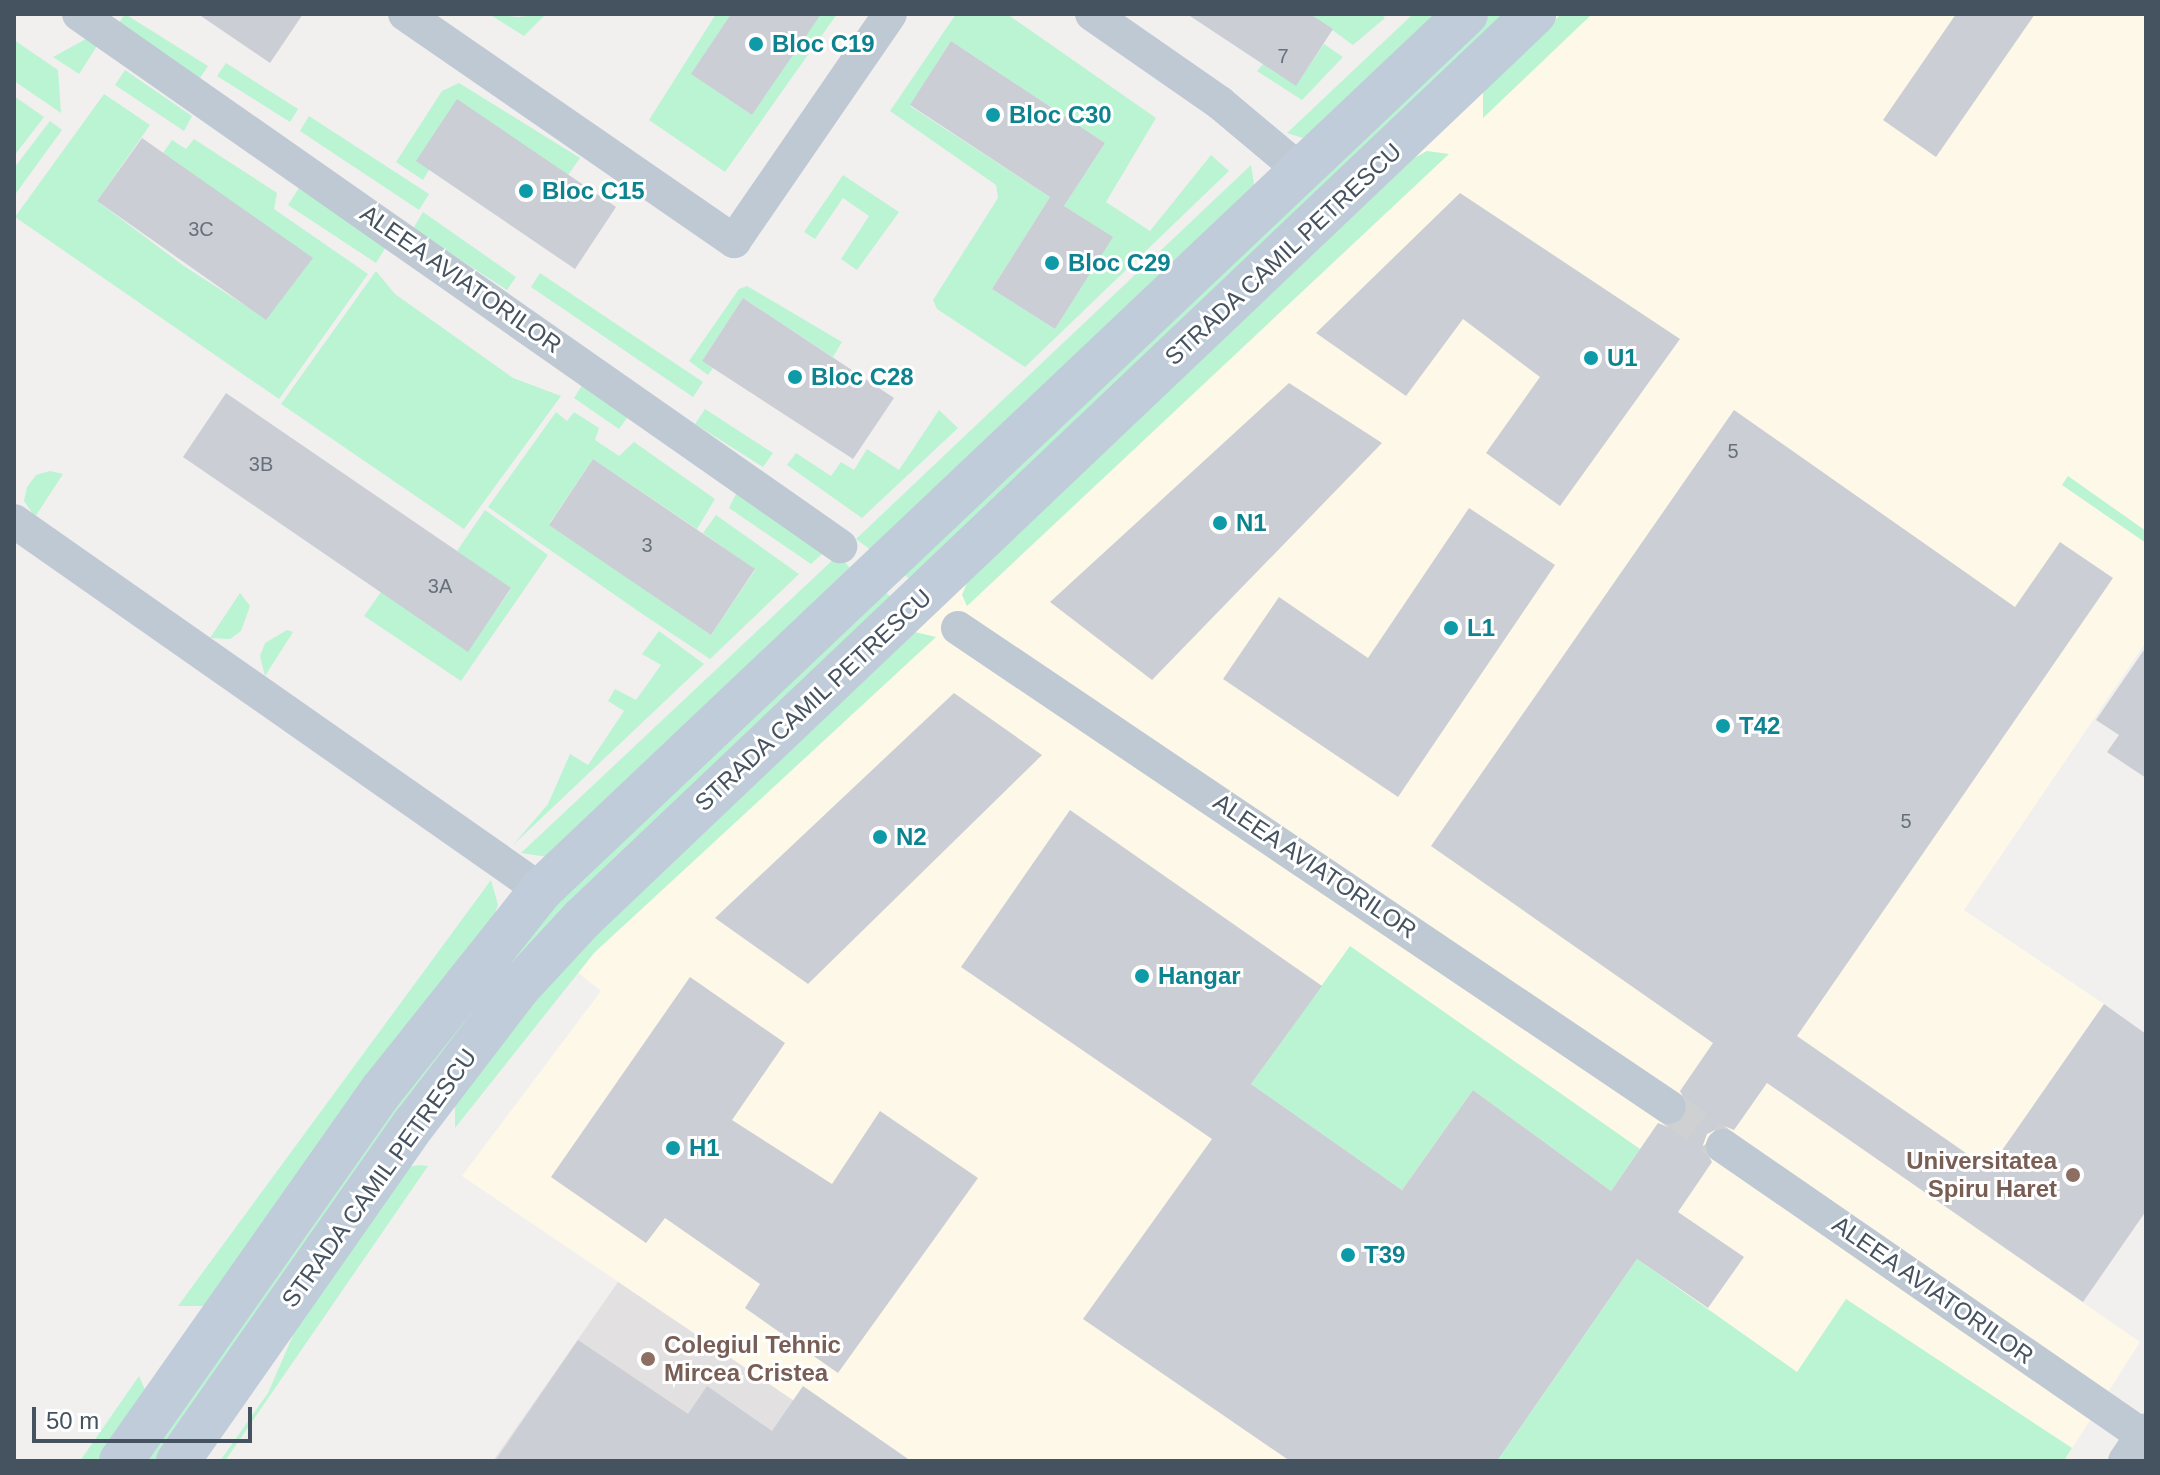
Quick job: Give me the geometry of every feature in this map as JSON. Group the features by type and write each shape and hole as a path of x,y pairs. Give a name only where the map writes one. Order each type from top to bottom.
{"street":[{"name":"ALEEA AVIATORILOR","path":"79,14 840,546"},
{"path":"405,14 734,241 890,14"},
{"path":"1092,14 1220,103 1301,171"},
{"name":"STRADA CAMIL PETRESCU","path":"121,1461 382,1090 541,890 1466,14"},
{"name":"STRADA CAMIL PETRESCU","path":"178,1461 415,1123 519,987 582,919 1534,14"},
{"path":"14,521 541,890"},
{"name":"ALEEA AVIATORILOR","path":"958,628 1669,1107"},
{"name":"ALEEA AVIATORILOR","path":"1723,1146 2138,1442"}],"shaded area":[{"path":"1519,14 2146,14 2146,642 1964,910 2104,1004 1990,1168 1977,1229 2140,1342 2064,1461 883,1461 462,1176 601,991 541,943"},
{"name":"Colegiul Tehnic Mircea Cristea","path":"618,1282 883,1461 493,1461"}],"green space":[{"path":"125,14 208,66 198,81 117,26"},
{"path":"489,14 518,17 546,14 524,36"},
{"path":"716,14 731,14 692,74 752,115 820,14 837,14 725,172 649,120"},
{"path":"956,14 1007,14 1156,118 1106,202 1150,231 1211,155 1229,171 1025,367 937,309 933,300 998,198 996,185 890,111","holes":["951,41 1105,143 1064,206 1112,237 1055,329 992,289 1050,197 910,106"]},
{"path":"1310,14 1381,14 1385,18 1353,45"},
{"path":"1413,14 1447,14 1322,134 1303,138 1287,133"},
{"path":"1484,14 1504,14 914,581 900,573"},
{"path":"1561,14 1592,14 1483,118 1483,93 1489,84"},
{"path":"86,39 97,46 79,74 53,57"},
{"path":"14,40 58,70 61,113 14,81"},
{"path":"1324,44 1343,57 1302,100 1257,71 1263,64 1296,85"},
{"path":"226,63 298,109 290,122 217,76"},
{"path":"125,70 192,116 184,131 115,85"},
{"path":"459,83 580,158 568,175 429,170 423,180 396,162 442,91"},
{"path":"104,94 150,125 97,201 184,266 266,319 312,259 163,153 172,140 186,149 194,139 277,193 274,209 368,274 279,399 15,217"},
{"path":"14,96 44,117 14,156"},
{"path":"309,116 429,194 419,210 300,131"},
{"path":"50,121 62,130 14,196 14,168"},
{"path":"1427,151 1449,154 967,606 962,595 968,580 1412,159"},
{"path":"1251,165 1255,190 875,553 856,539"},
{"path":"843,175 899,212 857,270 841,259 869,216 843,198 815,239 804,232"},
{"path":"299,188 386,247 376,263 288,205"},
{"path":"423,212 516,277 507,290 413,229"},
{"path":"376,271 395,294 513,378 561,396 464,529 281,404"},
{"path":"540,273 703,382 693,397 531,287"},
{"path":"747,286 842,342 833,357 743,298 702,361 713,368 708,375 689,361 739,289"},
{"path":"583,384 629,415 619,429 574,398"},
{"path":"705,409 773,453 763,467 695,424"},
{"path":"939,410 958,428 862,518 787,465 796,453 831,476 841,462 854,470 867,449 899,470"},
{"path":"556,412 567,421 574,412 599,428 595,440 619,456 634,442 715,499 697,529 593,459 549,524 711,635 755,570 703,533 716,515 799,574 710,659 638,611 488,507"},
{"path":"50,471 63,474 35,517 24,501 27,487 36,475"},
{"path":"2068,476 2146,531 2146,543 2062,485"},
{"path":"737,492 823,553 811,564 729,508"},
{"path":"485,510 548,555 461,681 364,616 381,592 468,651 511,589 457,551"},
{"path":"838,555 853,571 548,857 521,853"},
{"path":"881,589 894,599 673,809 166,1461 139,1461 281,1259 538,916"},
{"path":"240,593 250,606 241,631 230,639 210,638"},
{"path":"287,630 293,632 265,676 260,656 265,643"},
{"path":"659,631 704,664 513,845 548,804 570,754 588,765 624,711 608,701 615,689 636,700 661,665 642,654"},
{"path":"915,632 936,637 594,953 455,1128 455,1105 552,976"},
{"path":"491,880 498,905 492,921 204,1306 178,1306"},
{"path":"1350,946 1640,1149 1611,1191 1473,1090 1402,1190 1251,1084"},
{"path":"428,1166 225,1461 220,1461 268,1393 301,1317 409,1167"},
{"path":"1637,1259 1797,1372 1846,1299 2072,1448 2064,1461 1497,1461"},
{"path":"139,1376 146,1392 105,1461 80,1461"}],"building":[{"path":"198,14 303,14 270,63"},
{"name":"Bloc C19","path":"731,14 821,14 752,115 691,74"},
{"path":"1187,14 1310,14 1333,29 1296,86"},
{"path":"1956,14 2035,14 1936,157 1883,120"},
{"name":"Bloc C30","path":"951,41 1105,143 1064,206 1113,237 1055,329 992,289 1050,197 910,105"},
{"name":"Bloc C15","path":"457,99 616,207 575,269 416,161"},
{"path":"142,138 313,258 266,320 97,201"},
{"name":"U1","path":"1460,193 1680,339 1560,506 1486,453 1540,377 1463,319 1406,396 1316,333"},
{"name":"Bloc C28","path":"743,298 894,398 853,459 702,361"},
{"name":"N1","path":"1289,383 1382,443 1152,680 1050,602"},
{"path":"226,393 511,588 468,652 183,457"},
{"path":"1734,410 2015,607 2060,542 2113,578 1797,1036 1989,1169 2104,1004 2146,1034 2146,1211 2083,1302 1767,1083 1734,1130 1724,1126 1707,1134 1703,1145 1712,1162 1678,1212 1744,1257 1708,1308 1637,1259 1497,1461 1290,1461 1083,1319 1212,1139 961,967 1070,810 1322,986 1251,1084 1402,1190 1473,1090 1611,1191 1658,1123 1668,1127 1685,1119 1689,1108 1680,1091 1713,1043 1431,846"},
{"path":"593,459 755,569 711,635 549,525"},
{"name":"L1","path":"1469,508 1555,565 1398,797 1223,679 1279,597 1368,658"},
{"path":"2146,647 2146,778 2107,752 2119,735 2096,720"},
{"name":"N2","path":"954,693 1042,755 808,984 715,918"},
{"name":"H1","path":"690,977 785,1043 732,1120 832,1184 880,1111 978,1178 838,1373 745,1308 760,1284 665,1218 646,1243 551,1177"},
{"name":"Colegiul Tehnic Mircea Cristea","path":"578,1340 688,1414 707,1386 772,1431 803,1386 911,1461 495,1461"}],"tunnel":[{"path":"1669,1107 1723,1146"}],"place":[{"name":"Bloc C19","path":"756,44"},
{"name":"Bloc C30","path":"993,115"},
{"name":"Bloc C15","path":"526,191"},
{"name":"Bloc C29","path":"1052,263"},
{"name":"U1","path":"1591,358"},
{"name":"Bloc C28","path":"795,377"},
{"name":"N1","path":"1220,523"},
{"name":"L1","path":"1451,628"},
{"name":"T42","path":"1723,726"},
{"name":"N2","path":"880,837"},
{"name":"Hangar","path":"1142,976"},
{"name":"H1","path":"673,1148"},
{"name":"Universitatea Spiru Haret","path":"2073,1175"},
{"name":"T39","path":"1348,1255"},
{"name":"Colegiul Tehnic Mircea Cristea","path":"648,1359"}]}
